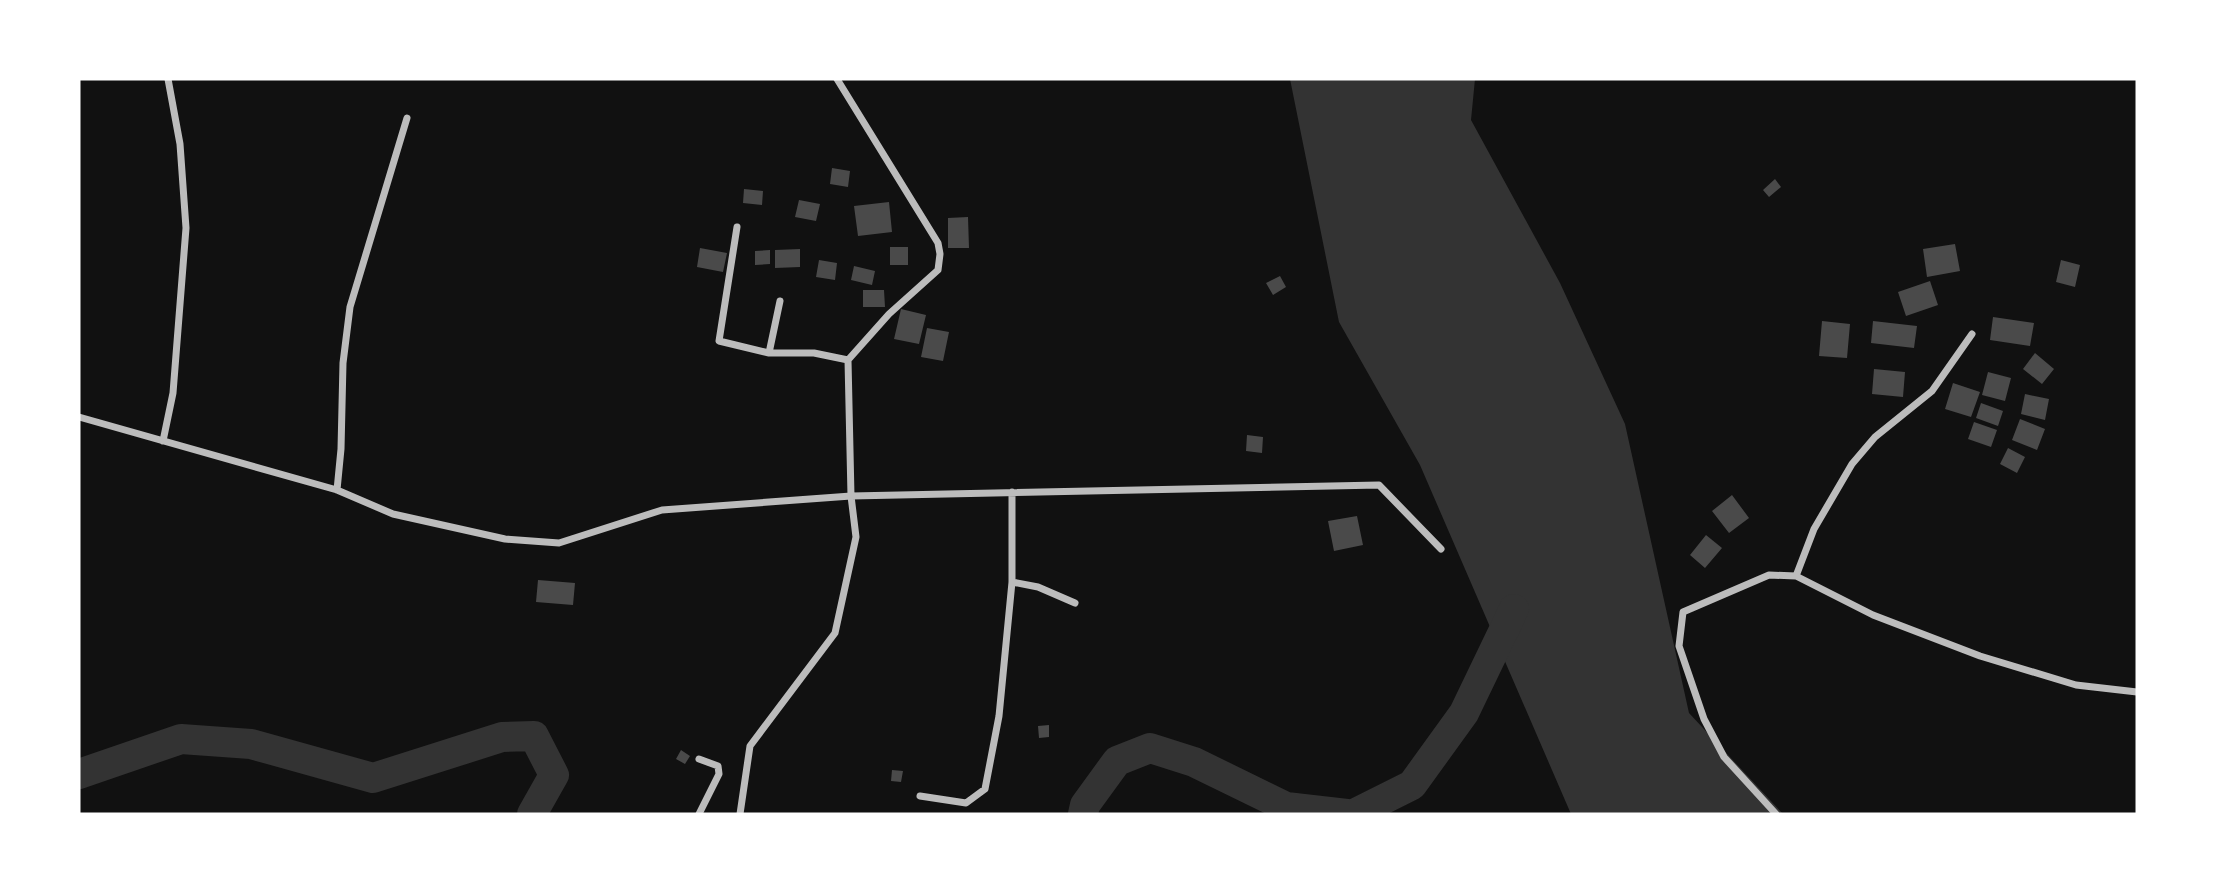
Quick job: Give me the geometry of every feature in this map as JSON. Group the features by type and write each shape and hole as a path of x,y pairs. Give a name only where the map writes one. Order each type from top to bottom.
{"street":[{"path":"163,442 173,393 186,228 180,144 168,79"},
{"path":"740,814 750,746 835,633 856,537 850,496 848,360 889,314 938,270 938,243 837,79"},
{"path":"337,490 343,363 350,307 407,118"},
{"path":"737,227 719,341 769,353 814,353 848,360"},
{"path":"769,353 780,301"},
{"path":"1796,576 1814,529 1852,464 1875,437 1932,391 1972,334"},
{"path":"79,417 337,490 393,514 505,539 559,543 662,510 850,496 1379,485 1441,549"},
{"path":"920,796 965,803 985,789 999,716 1012,582 1012,492"},
{"path":"1776,814 1724,757 1704,719 1679,646 1683,612 1769,575 1796,576 1873,615 1980,656 2076,685 2137,692"},
{"path":"1012,582 1038,587 1075,603"},
{"path":"699,759 718,766 719,774 699,814"}],"shaded area":[{"path":"1290,79 1475,79 1471,120 1560,283 1625,424 1689,713 1783,814 1571,814 1420,465 1339,322"}],"building":[{"path":"832,168 850,171 848,187 830,184"},
{"path":"1775,179 1781,187 1769,197 1763,190"},
{"path":"744,189 763,191 762,205 743,203"},
{"path":"799,200 820,204 816,221 795,217"},
{"path":"889,202 892,232 858,236 854,206"},
{"path":"968,217 969,248 948,248 948,218"},
{"path":"1955,244 1960,271 1927,277 1923,249"},
{"path":"890,247 908,247 908,265 890,265"},
{"path":"700,248 727,253 723,272 697,267"},
{"path":"800,249 800,267 775,268 775,250"},
{"path":"770,250 770,264 755,265 755,251"},
{"path":"819,260 837,263 835,280 816,277"},
{"path":"2061,260 2080,265 2075,287 2056,282"},
{"path":"854,266 875,271 872,285 851,280"},
{"path":"1280,276 1286,287 1273,295 1266,283"},
{"path":"1930,281 1938,305 1906,316 1898,292"},
{"path":"863,290 884,290 885,307 863,307"},
{"path":"901,309 926,315 919,344 894,339"},
{"path":"1993,317 2034,323 2030,346 1990,340"},
{"path":"1822,321 1850,324 1847,358 1819,356"},
{"path":"1873,321 1917,326 1914,348 1871,343"},
{"path":"927,328 949,332 943,361 921,357"},
{"path":"2035,353 2054,369 2042,384 2023,369"},
{"path":"1874,369 1905,372 1903,397 1872,394"},
{"path":"1988,372 2011,378 2005,401 1982,395"},
{"path":"1953,383 1980,392 1971,417 1945,409"},
{"path":"2025,394 2049,399 2045,420 2021,414"},
{"path":"1981,403 2003,411 1998,426 1976,418"},
{"path":"2020,419 2045,429 2037,450 2012,440"},
{"path":"1974,422 1997,430 1991,447 1968,439"},
{"path":"1247,435 1263,437 1262,453 1246,451"},
{"path":"2008,448 2025,457 2017,473 2000,464"},
{"path":"1732,495 1749,518 1729,533 1712,511"},
{"path":"1357,516 1363,545 1334,551 1328,521"},
{"path":"1706,535 1722,548 1705,568 1690,555"},
{"path":"538,580 575,583 573,605 536,602"},
{"path":"1049,725 1049,737 1039,738 1038,726"},
{"path":"681,750 690,756 685,764 676,759"},
{"path":"892,770 903,771 901,782 891,781"}],"waterway":[{"path":"1354,814 1412,785 1464,713 1514,609"},
{"path":"79,774 181,739 251,744 373,778 502,737 534,736 554,775 532,814"},
{"path":"1083,814 1085,805 1117,761 1150,748 1194,762 1286,807 1347,814"}]}
